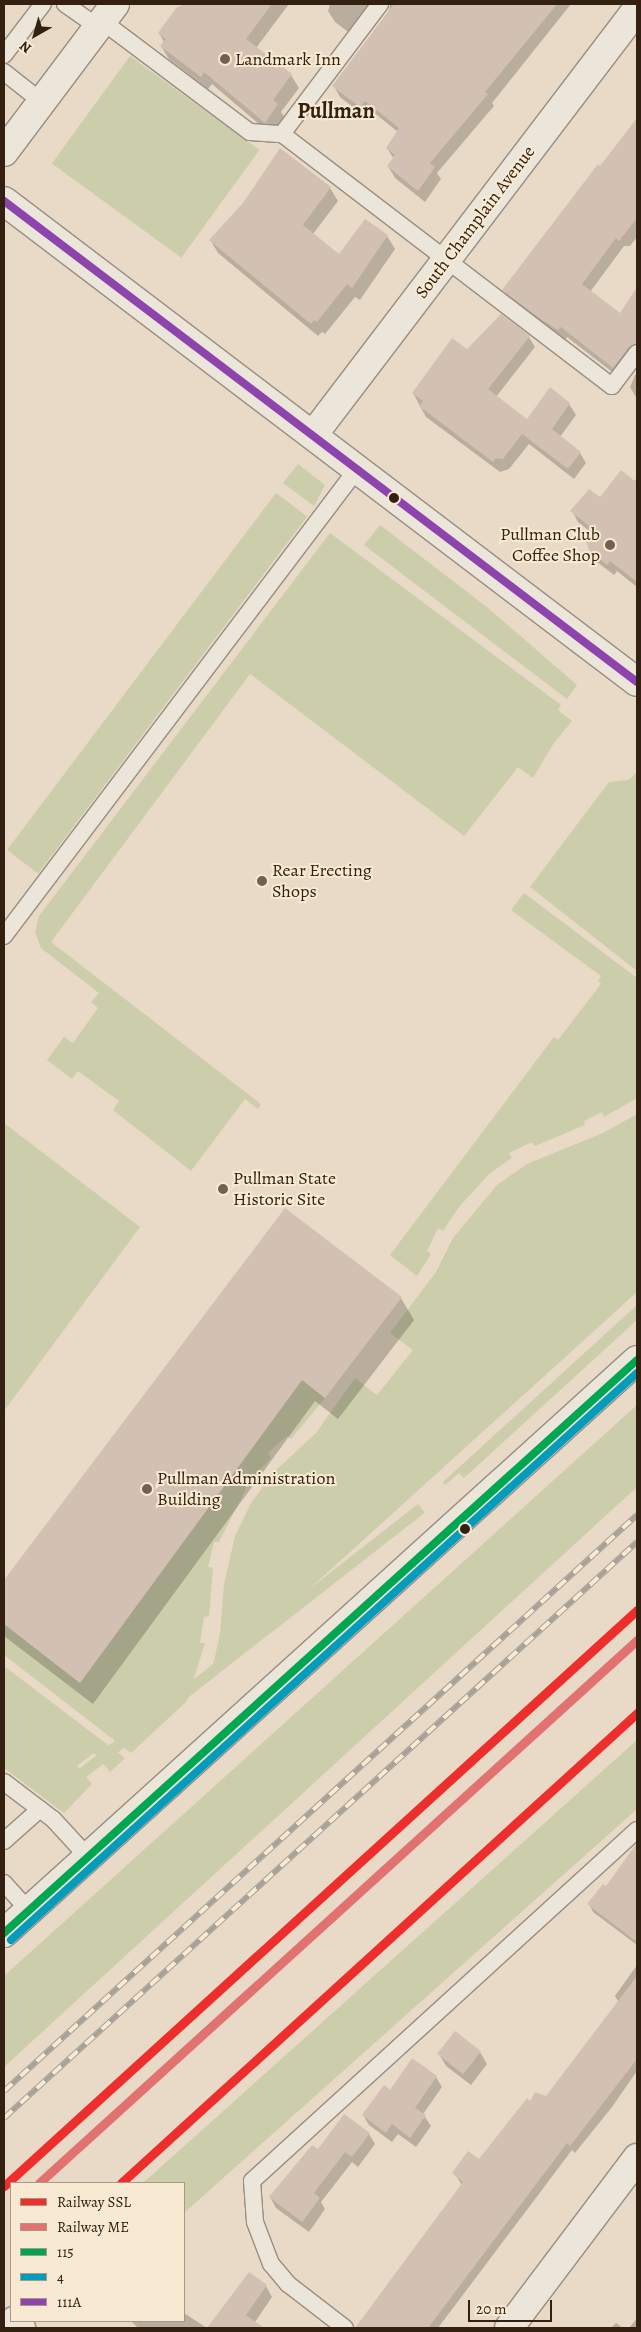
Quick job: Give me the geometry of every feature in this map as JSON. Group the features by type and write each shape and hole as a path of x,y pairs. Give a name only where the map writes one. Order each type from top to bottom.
{"street":[{"name":"South Champlain Avenue","path":"313,436 637,9"},
{"path":"4,152 105,17"},
{"path":"4,201 637,682"},
{"path":"4,1933 637,1360"},
{"path":"509,2328 637,2158"}],"lane":[{"path":"4,55 43,4"},
{"path":"65,4 105,17 250,132 282,134 612,386 637,353"},
{"path":"282,134 380,4"},
{"path":"4,72 42,102"},
{"path":"4,936 357,469"},
{"path":"4,1782 40,1810 88,1857"},
{"path":"4,1841 40,1810"},
{"path":"345,2328 288,2284 271,2264 255,2222 252,2181 637,1830"},
{"path":"4,1883 29,1911"}],"green space":[{"path":"130,56 259,150 181,258 52,164"},
{"path":"298,464 325,485 314,506 283,483"},
{"path":"276,493 307,516 38,873 7,850"},
{"path":"380,525 488,608 577,685 567,699 364,545"},
{"path":"330,533 561,705 558,710 572,721 554,743 533,778 518,767 464,836 250,674 51,942 261,1104 258,1109 245,1099 191,1171 113,1110 119,1101 78,1071 72,1079 47,1060 64,1037 73,1043 98,1008 91,1002 99,993 41,948 35,932 39,916"},
{"path":"637,772 637,971 530,887 609,782 629,780"},
{"path":"524,893 637,978 637,1098 604,1117 602,1112 584,1121 585,1125 535,1146 532,1142 509,1153 512,1158 490,1173 459,1207 443,1231 438,1228 427,1251 431,1254 417,1276 390,1255 554,1037 558,1040 601,984 598,981 601,976 511,910"},
{"path":"637,1114 637,1292 210,1679 220,1634 224,1584 235,1536 251,1503 275,1471 316,1433 355,1378 377,1395 413,1350 390,1333 436,1272 453,1238 497,1185 527,1164 603,1133"},
{"path":"4,1123 140,1227 4,1411"},
{"path":"637,1305 637,1320 464,1478 459,1473 445,1485 443,1482"},
{"path":"302,1380 325,1398 291,1439 287,1436 268,1453 271,1458 251,1479 219,1542 214,1542 208,1567 213,1568 209,1616 204,1617 200,1643 205,1643 187,1701 131,1753 4,1655 4,1624 80,1683"},
{"path":"637,1405 637,1487 4,2067 4,1976"},
{"path":"418,1504 425,1513 58,1800 51,1791"},
{"path":"4,1666 125,1758 110,1772 94,1753 77,1766 92,1784 64,1813 4,1768"},
{"path":"637,1740 637,1809 185,2212 185,2182 144,2182"}],"building":[{"name":"Landmark Inn","path":"184,4 272,4 246,39 292,74 273,100 278,104 265,123 204,72 201,77 160,46 166,39 158,33 176,8"},
{"path":"394,4 557,4 485,92 488,94 430,163 435,167 418,191 387,166 395,155 386,148 399,128 365,101 360,107 332,86"},
{"path":"637,118 637,218 619,241 616,238 582,284 620,313 637,287 637,343 629,347 613,368 561,327 558,330 542,320 502,290 598,164 600,166"},
{"path":"280,148 331,187 303,225 339,254 365,219 388,235 352,288 347,284 317,322 314,320 311,324 209,240 243,203"},
{"path":"501,314 530,336 488,389 527,419 550,387 570,403 552,429 581,452 568,469 522,434 503,459 496,458 493,462 419,406 423,401 412,393 452,338 467,349"},
{"path":"621,470 637,483 637,582 610,561 607,565 589,550 585,539 593,529 570,511 589,489 600,497"},
{"name":"Pullman Administration Building","path":"285,1208 402,1297 325,1398 302,1380 80,1683 4,1624 4,1580"},
{"path":"637,1843 637,1942 587,1904 603,1884 606,1886"},
{"path":"637,1976 637,2059 570,2146 567,2143 428,2328 355,2328 463,2182 452,2173 468,2151 479,2159 527,2098 530,2101 535,2092 546,2096"},
{"path":"455,2031 481,2051 463,2074 437,2054"},
{"path":"412,2058 437,2076 415,2108 426,2115 410,2138 392,2124 386,2133 362,2115 384,2085 390,2090"},
{"path":"344,2114 370,2133 352,2157 345,2152 314,2193 320,2198 302,2222 269,2197 312,2145 318,2149"},
{"path":"249,2272 267,2285 246,2315 264,2328 207,2328"}],"railway":[{"path":"4,2091 637,1515"},
{"path":"4,2118 637,1542"}],"rail line":[{"name":"SSL","path":"4,2186 637,1610"},
{"name":"ME","path":"40,2182 637,1640"},
{"name":"SSL","path":"122,2182 637,1713"}],"transit line":[{"name":"111A","path":"4,201 637,682"},
{"name":"115","path":"4,1933 637,1360"},
{"name":"4","path":"11,1940 637,1373"}],"place":[{"name":"Landmark Inn","path":"225,59"},
{"name":"Pullman Club Coffee Shop","path":"610,545"},
{"name":"Rear Erecting Shops","path":"262,881"},
{"name":"Pullman State Historic Site","path":"223,1189"},
{"name":"Pullman Administration Building","path":"147,1489"}],"district":[{"name":"Pullman","path":"336,112"}]}
